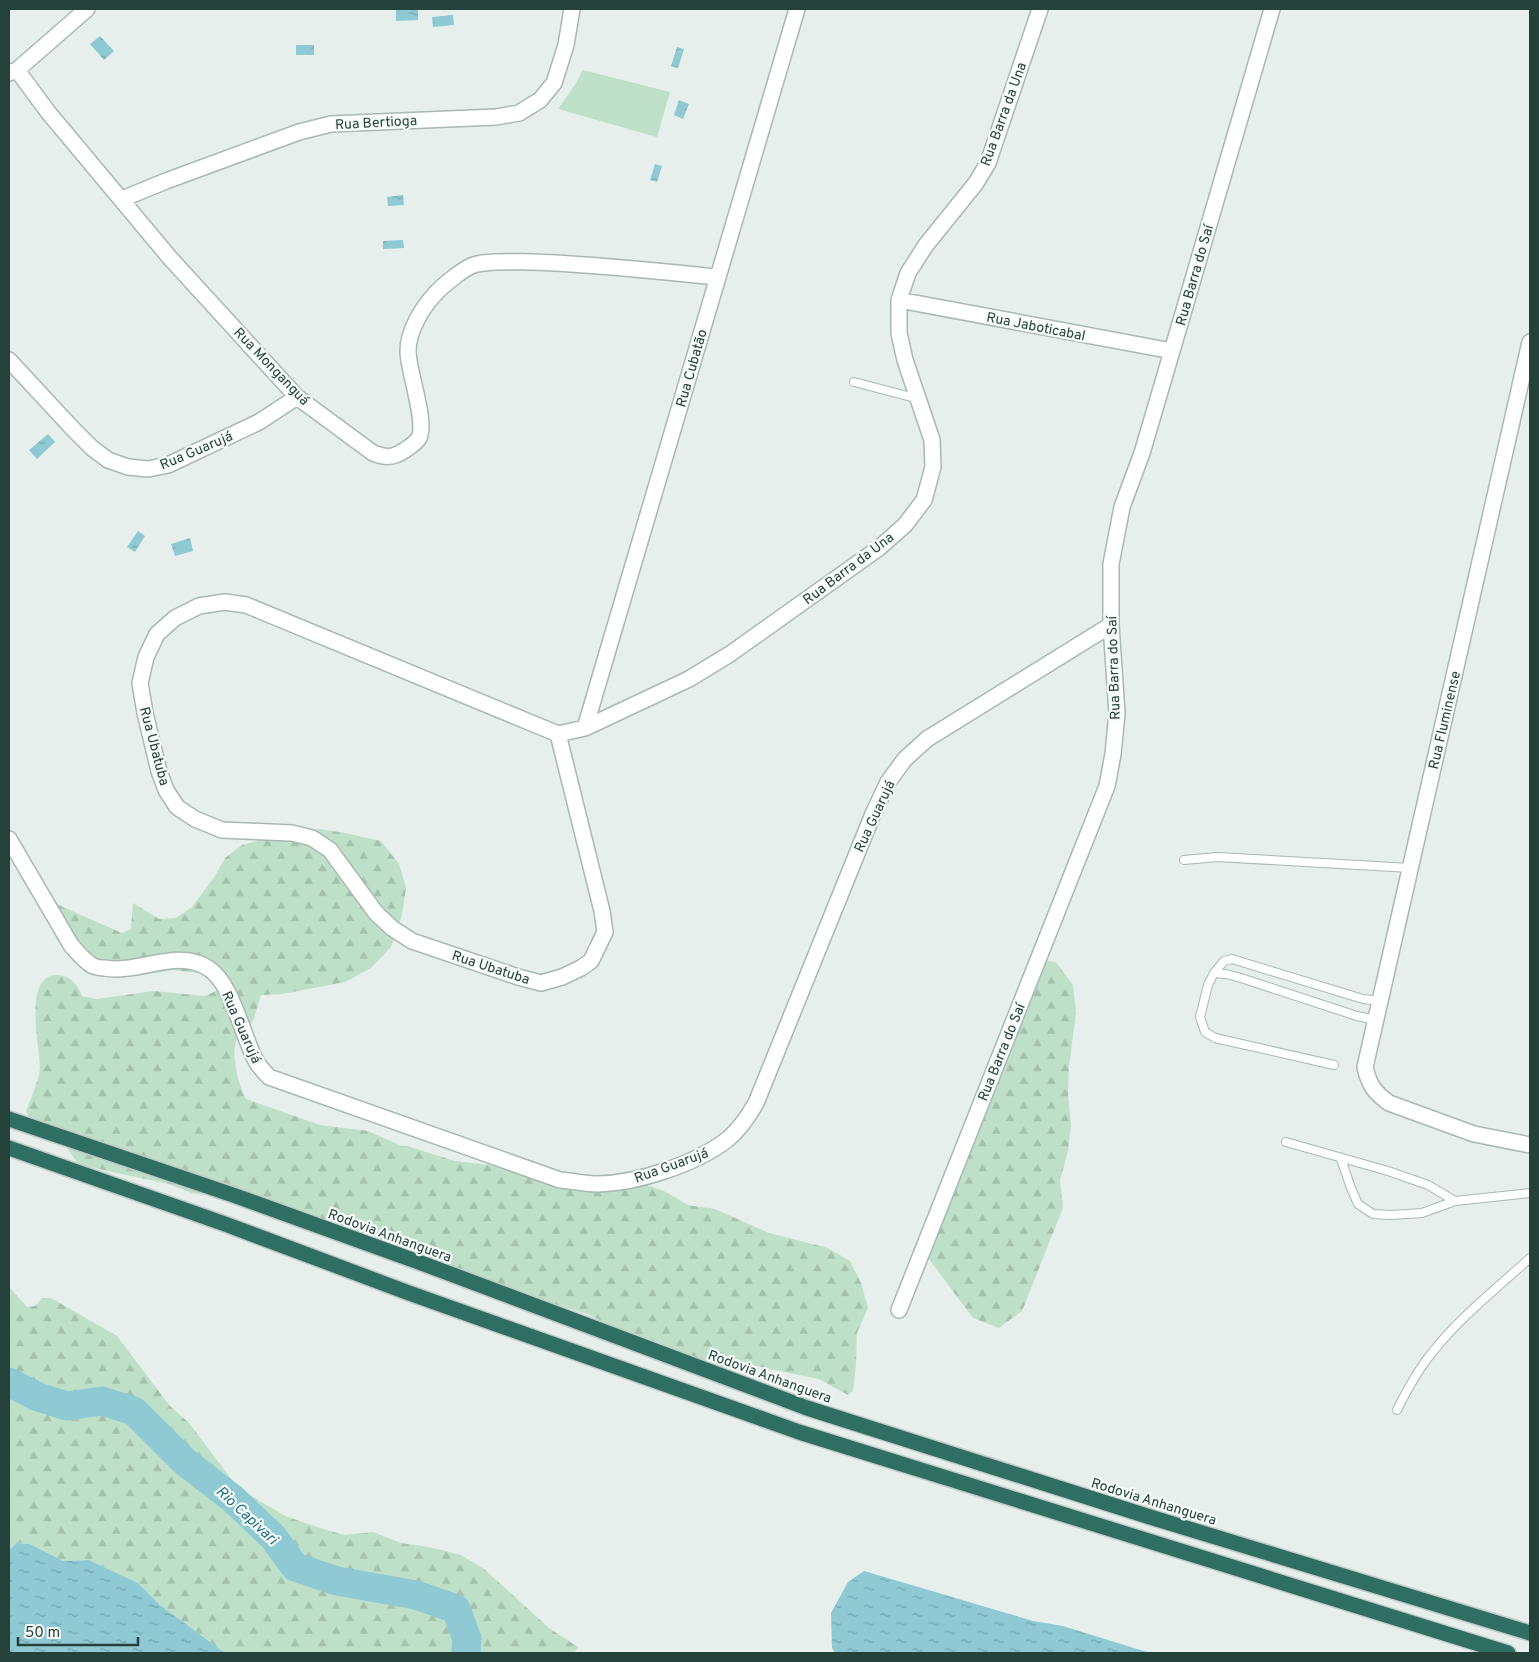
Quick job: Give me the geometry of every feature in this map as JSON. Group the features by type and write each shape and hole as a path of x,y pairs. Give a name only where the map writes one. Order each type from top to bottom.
{"highway":[{"name":"Rodovia Anhanguera","path":"9,1119 242,1198 424,1264 807,1408 1150,1517 1530,1632"},
{"path":"9,1148 225,1224 409,1293 799,1432 1508,1653"},
{"path":"1473,1642 1498,1653"}],"street":[{"path":"13,71 87,9"},
{"name":"Rua Bertioga","path":"122,200 166,181 299,132 331,124 496,117 519,113 540,100 554,83 566,45 572,9"},
{"name":"Rua Cubatão","path":"585,728 797,9"},
{"name":"Rua Barra da Una","path":"558,734 585,728 689,680 730,654 880,548 905,525 924,500 933,467 932,440 905,360 899,333 899,300 908,273 926,245 976,183 988,163 1040,9"},
{"name":"Rua Barra do Saí","path":"899,1310 1107,786 1113,754 1117,714 1111,625 1110,564 1122,507 1142,453 1272,9"},
{"name":"Rua Monganguá","path":"13,71 170,258 297,397 373,453 388,458 396,456 419,438 420,415 408,352 413,329 425,307 435,294 471,265 504,262 582,264 717,277"},
{"name":"Rua Jaboticabal","path":"899,300 1172,351"},
{"name":"Rua Fluminense","path":"1530,342 1365,1067 1368,1082 1377,1094 1397,1107 1474,1134 1530,1145"},
{"name":"Rua Guarujá","path":"9,360 92,448 108,460 128,467 148,469 168,465 259,422 297,397"},
{"name":"Rua Ubatuba","path":"225,602 246,606 558,734 602,911 605,932 591,961 582,968 562,977 541,982 518,977 412,941 392,928 376,913 330,850 312,838 292,833 222,830 194,819 177,807 166,790 159,771 140,683 146,657 157,634 175,618 199,606 225,602"},
{"name":"Rua Guarujá","path":"9,839 71,945 81,957 94,966 111,970 183,959 197,961 211,970 221,982 231,1000 255,1061 269,1077 560,1180 598,1184 635,1180 706,1154 728,1139 744,1122 756,1103 873,814 888,782 905,759 927,739 1111,625"}],"lane":[{"path":"854,382 919,400"},
{"path":"1184,860 1217,857 1411,868"},
{"path":"1334,1065 1215,1038 1205,1032 1200,1017 1208,985 1214,974 1224,961 1232,959 1363,999 1380,1001"},
{"path":"1214,974 1226,974 1241,978 1357,1016 1376,1020"},
{"path":"1286,1142 1388,1171 1428,1185 1455,1200"},
{"path":"1341,1159 1358,1204 1373,1214 1422,1213 1455,1200 1530,1193"},
{"path":"1397,1410 1409,1384 1431,1353 1462,1320 1530,1258"}],"green space":[{"path":"583,70 670,92 657,137 558,109"},
{"path":"319,829 381,841 399,864 406,888 402,915 391,947 371,968 345,982 283,994 261,995 252,1024 237,1040 235,1048 236,1071 246,1099 320,1125 368,1131 402,1146 455,1161 515,1168 556,1180 640,1182 666,1192 688,1205 715,1209 769,1233 828,1248 850,1261 861,1283 868,1308 857,1333 853,1391 848,1395 819,1379 745,1364 732,1369 708,1366 644,1341 587,1314 424,1262 351,1229 253,1201 192,1193 168,1184 90,1167 77,1162 57,1134 35,1125 26,1112 40,1068 36,1029 36,998 40,986 47,978 58,975 67,977 76,984 82,996 96,999 154,991 205,996 216,991 220,982 212,975 174,970 140,975 112,973 78,950 54,903 122,933 131,929 133,903 159,919 176,918 192,907 215,876 225,858 242,845 291,832"},
{"path":"1029,959 1056,962 1073,985 1076,1013 1069,1066 1068,1096 1071,1124 1068,1151 1060,1180 1063,1208 1022,1311 999,1328 973,1318 923,1251 1032,963"},
{"path":"9,1287 27,1307 35,1306 42,1298 51,1298 117,1336 170,1406 189,1423 238,1488 285,1516 320,1528 344,1535 373,1532 401,1543 429,1547 461,1555 484,1569 549,1628 578,1647 574,1653 225,1653 160,1605 138,1583 89,1560 63,1561 30,1544 18,1543 9,1550"}],"water":[{"path":"396,9 418,9 418,20 396,21"},
{"path":"453,15 454,25 433,27 432,17"},
{"path":"100,36 114,51 104,60 90,44"},
{"path":"296,45 314,45 314,55 296,55"},
{"path":"677,47 684,49 678,68 671,66"},
{"path":"679,100 689,104 683,119 674,115"},
{"path":"655,164 662,166 657,182 650,180"},
{"path":"403,195 404,205 388,206 387,197"},
{"path":"403,240 404,248 383,249 383,241"},
{"path":"48,434 55,442 37,459 29,450"},
{"path":"138,531 145,536 135,552 127,547"},
{"path":"190,538 193,551 175,556 171,544"},
{"path":"17,1543 30,1544 63,1561 89,1560 138,1583 160,1605 225,1653 9,1653 9,1550"},
{"path":"864,1571 1033,1621 1063,1626 1150,1653 835,1653 832,1648 831,1613 848,1582"}],"waterway":[{"name":"Rio Capivari","path":"9,1382 38,1397 67,1406 102,1401 134,1411 184,1461 233,1499 273,1537 295,1567 337,1581 416,1595 456,1609 467,1639 466,1653"}]}
